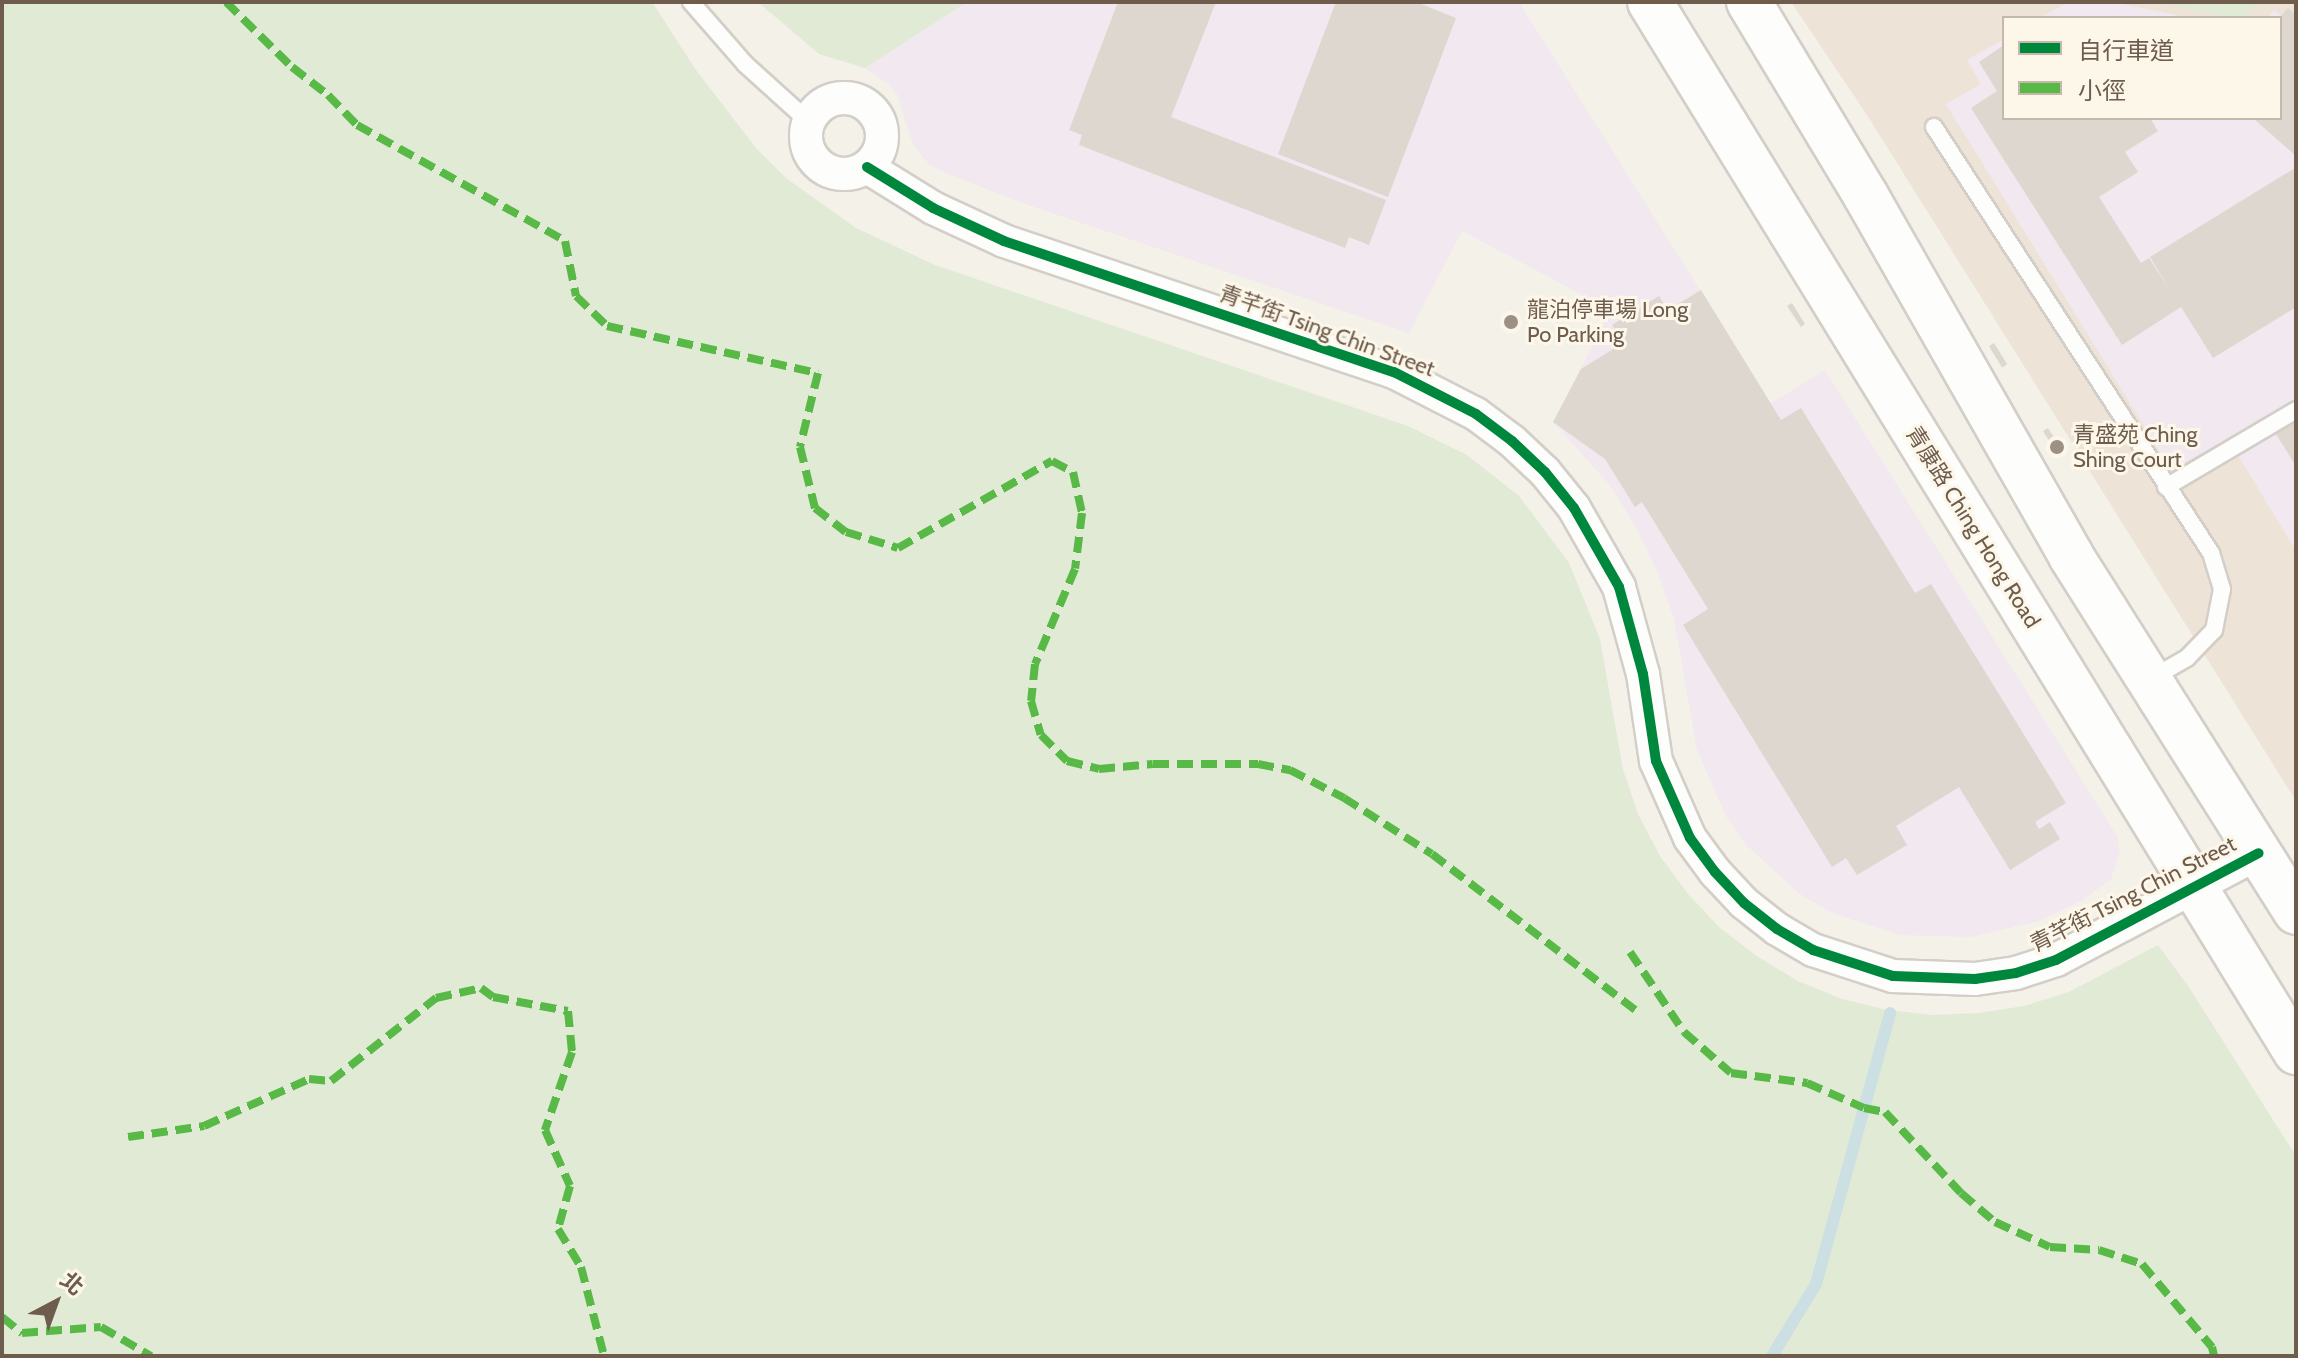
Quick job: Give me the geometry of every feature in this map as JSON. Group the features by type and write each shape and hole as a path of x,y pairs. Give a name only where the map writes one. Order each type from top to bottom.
{"main road":[{"name":"青康路 Ching Hong Road","path":"1650,2 2296,1052"},
{"path":"1749,2 1866,196 2071,556 2152,678 2296,912"}],"street":[{"path":"838,98 863,102 873,110 883,133 881,146 867,167 843,174 820,165 807,145 808,121 825,102 838,98"},
{"name":"青芊街 Tsing Chin Street","path":"867,167 933,208 1004,241 1394,372 1476,414 1512,441 1545,472 1574,508 1619,587 1643,674 1656,761 1670,801 1690,838 1715,872 1744,903 1777,929 1813,950 1893,976 1962,980 2016,973 2056,960 2259,853"}],"lane":[{"path":"691,2 745,64 808,121"},
{"path":"1934,127 2211,553 2222,589 2214,630 2187,658 2152,678"},
{"path":"2166,487 2296,410"}],"shaded area":[{"path":"967,2 1519,2 1771,403 1825,370 2117,836 2120,851 2111,879 2083,900 2039,921 1971,937 1900,935 1832,913 1800,894 1747,846 1726,816 1697,750 1674,619 1657,571 1635,525 1608,483 1553,422 1611,310 1462,231 1409,333 1019,202 941,171 929,164 913,145 897,94 865,68"},
{"path":"1791,2 2296,2 2296,801 1867,115"},
{"path":"2068,2 2113,2 2180,16 2044,16"},
{"path":"2282,17 2296,28 2296,402 2171,470 1946,104 1981,84 1967,60 2002,40 2002,120 2282,120"},
{"path":"2296,417 2296,551 2236,452"}],"green space":[{"path":"2,2 652,2 696,70 756,148 786,178 856,228 935,265 1408,426 1467,455 1519,496 1569,563 1600,639 1623,770 1638,814 1660,856 1688,894 1720,928 1758,957 1798,981 1842,999 1887,1010 1933,1015 1979,1013 2024,1006 2069,992 2158,945 2188,986 2296,1156 2296,1356 2,1356"},
{"path":"758,2 967,2 865,68 819,54"},
{"path":"2159,2 2258,2 2246,16 2222,16"}],"building":[{"path":"1118,2 1216,2 1171,117 1386,200 1369,245 1349,237 1345,248 1079,145 1082,135 1069,130"},
{"path":"1336,2 1416,2 1456,18 1388,197 1278,154"},
{"path":"2288,8 2296,15 2296,156 2255,120 2282,120 2281,16"},
{"path":"2002,46 2002,120 2151,120 2158,131 2125,152 2138,172 2099,197 2141,263 2149,258 2171,292 2150,257 2295,168 2296,307 2213,358 2181,307 2122,345 1971,108 1997,91 1979,62"},
{"path":"1701,290 1781,420 1801,408 1915,593 1931,584 2066,803 2035,822 2039,829 2050,822 2060,839 2010,870 1959,787 1896,826 1907,845 1857,875 1846,858 1832,867 1683,625 1708,609 1642,502 1635,507 1605,459 1553,422 1581,369 1623,343 1612,325 1659,296 1668,310"},
{"path":"1792,303 1805,324 1801,327 1787,306"},
{"path":"1994,343 2007,364 2002,367 1989,346"},
{"path":"2296,422 2296,466 2276,434"},
{"path":"2048,428 2061,448 2056,451 2043,431"}],"waterway":[{"path":"1772,1356 1816,1284 1890,1013"}],"marked path":[{"path":"226,2 357,125 565,241 576,296 607,326 818,373 800,447 815,508 846,532 898,548 1052,461 1073,472 1082,513 1075,569 1035,664 1031,701 1041,735 1067,761 1099,769 1153,764 1258,764 1290,770 1344,798 1432,854 1635,1010"},
{"path":"1630,952 1684,1032 1731,1073 1807,1083 1864,1108 1885,1112 1961,1193 1995,1222 2050,1247 2099,1250 2142,1264 2212,1347 2214,1356"},
{"path":"128,1137 204,1126 309,1079 331,1081 436,998 481,988 493,997 568,1011 572,1052 545,1130 570,1186 558,1229 581,1267 604,1356"},
{"path":"2,1317 22,1333 101,1327 151,1356"}],"cycle path":[{"path":"867,167 933,208 1004,241 1394,372 1476,414 1512,441 1545,472 1574,508 1619,587 1643,674 1656,761 1690,838 1715,872 1744,903 1777,929 1813,950 1893,976 1975,979 2016,973 2056,960 2259,853"}],"place":[{"name":"龍泊停車場 Long Po Parking","path":"1511,322"},
{"name":"青盛苑 Ching Shing Court","path":"2057,447"}]}
